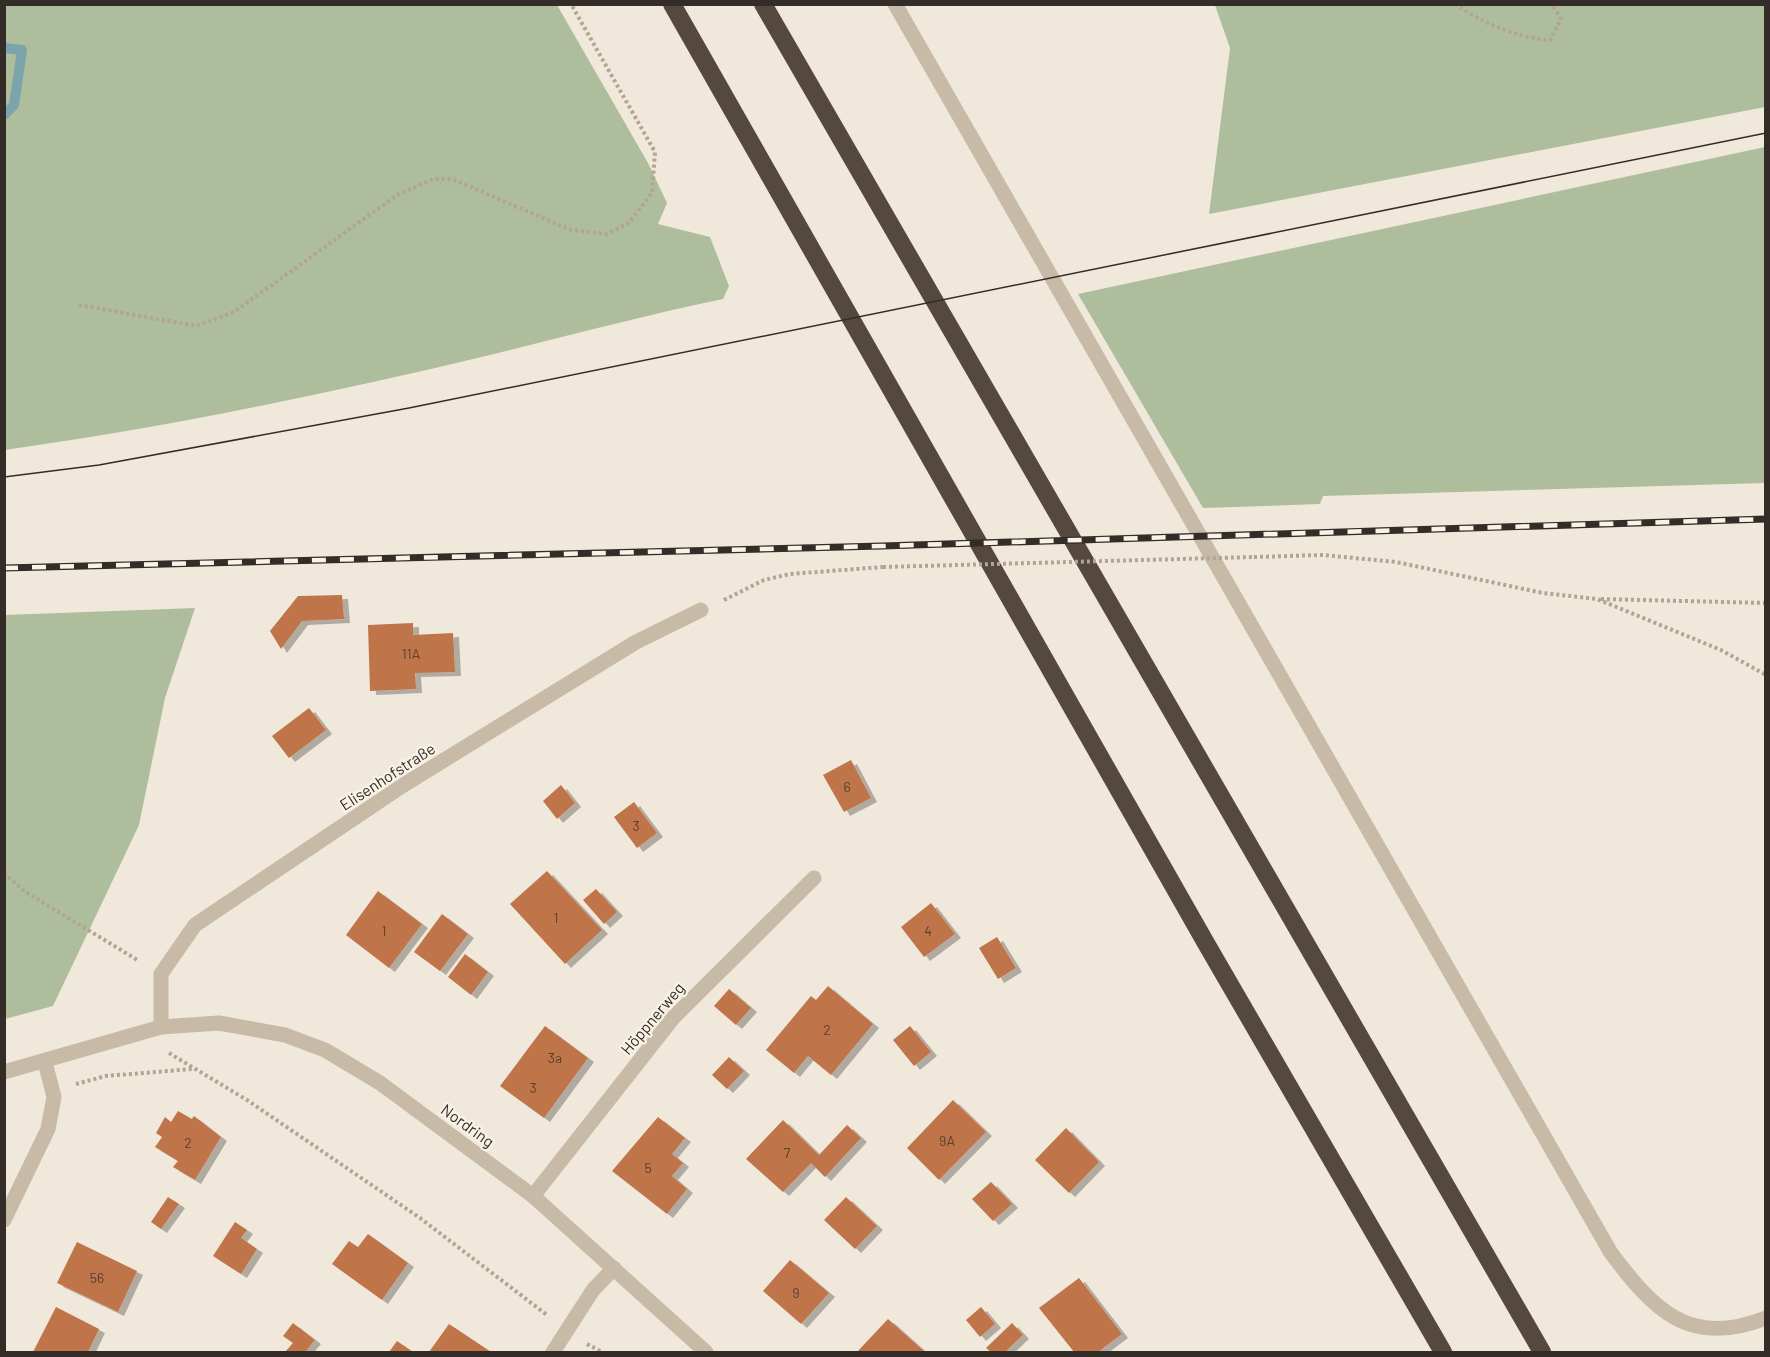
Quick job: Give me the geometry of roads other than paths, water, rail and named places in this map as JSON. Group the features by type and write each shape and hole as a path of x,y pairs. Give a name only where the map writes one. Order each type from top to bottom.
{"highway":[{"path":"672,4 1195,924 1443,1353"},
{"path":"763,4 1542,1353"}],"street":[{"path":"895,4 1611,1253 1642,1294 1674,1319 1717,1329 1744,1327 1766,1318"},
{"name":"Elisenhofstraße","path":"161,1027 160,974 195,925 402,786 636,642 701,610"},
{"name":"Höppnerweg","path":"533,1196 673,1018 814,878"},
{"name":"Nordring","path":"4,1072 161,1027 219,1023 285,1035 325,1050 380,1083 533,1196 706,1353"},
{"path":"4,1220 48,1129 54,1097 45,1062"},
{"path":"554,1353 593,1290 614,1268"}],"waterway":[{"path":"4,48 22,50 14,105 4,115"}],"tram line":[{"path":"4,477 99,465 409,408 1766,133"}],"railway":[{"path":"4,568 882,546 1766,519"}]}
